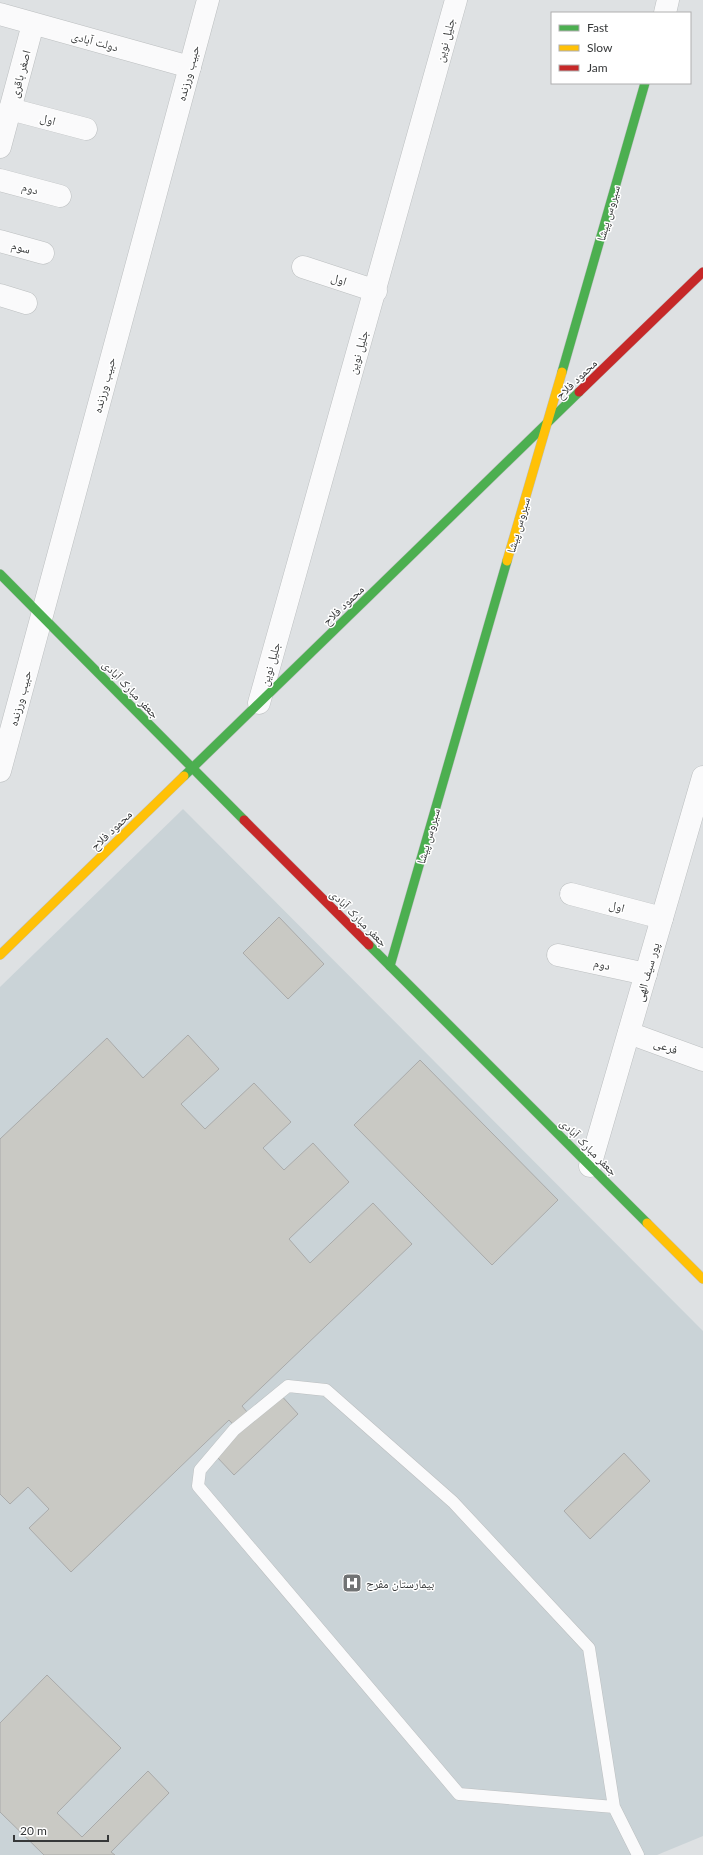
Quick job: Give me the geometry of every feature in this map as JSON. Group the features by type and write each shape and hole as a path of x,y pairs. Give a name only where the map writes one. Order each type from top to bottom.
{"street":[{"name":"حبیب ورزنده","path":"0,771 208,0"},
{"name":"جلیل نوین","path":"259,703 376,292 456,0"},
{"path":"665,12 668,0"},
{"name":"دولت آبادی","path":"0,14 190,67"},
{"name":"اصغر باقری","path":"0,147 33,24"},
{"name":"سیروس پیشا","path":"390,966 645,84"},
{"name":"اول","path":"10,109 86,129"},
{"name":"دوم","path":"0,180 60,196"},
{"name":"سوم","path":"0,241 43,253"},
{"name":"اول","path":"303,268 376,292"},
{"name":"محمود فلاح","path":"0,954 703,272"},
{"path":"0,295 26,303"},
{"name":"جعفر مبارک آبادی","path":"0,574 703,1279"},
{"name":"پور سیف الهی","path":"590,1166 703,777"},
{"name":"اول","path":"571,894 662,918"},
{"name":"دوم","path":"558,955 646,974"},
{"name":"فرعی","path":"629,1033 703,1060"}],"lane":[{"path":"614,1807 459,1794 198,1486 200,1470 234,1430 288,1386 326,1390 453,1502 589,1648 614,1807 638,1855"}],"shaded area":[{"name":"بیمارستان مفرح","path":"183,809 703,1331 703,1836 657,1855 0,1855 0,987"}],"building":[{"path":"279,917 324,964 288,999 243,953"},
{"path":"188,1035 219,1069 181,1104 205,1129 254,1083 291,1122 263,1148 284,1170 313,1143 349,1182 289,1239 310,1263 373,1203 412,1244 242,1406 253,1419 279,1393 298,1414 234,1475 216,1456 240,1432 229,1420 71,1572 29,1528 49,1509 28,1487 10,1504 0,1494 0,1139 107,1038 143,1078"},
{"path":"420,1060 558,1200 492,1265 354,1125"},
{"path":"624,1453 650,1481 590,1539 564,1511"},
{"path":"47,1675 121,1748 57,1813 82,1837 148,1771 169,1793 111,1852 115,1855 44,1855 0,1812 0,1723"}],"traffic: fast":[{"path":"562,372 645,84"},
{"path":"184,776 579,392"},
{"path":"390,966 507,561"},
{"path":"0,574 244,820"},
{"path":"369,945 647,1223"}],"traffic: slow":[{"path":"507,561 562,372"},
{"path":"0,955 184,776"},
{"path":"647,1223 703,1279"}],"traffic: jam":[{"path":"579,392 703,272"},
{"path":"244,820 369,945"}],"place":[{"name":"بیمارستان مفرح","path":"352,1583"}]}
